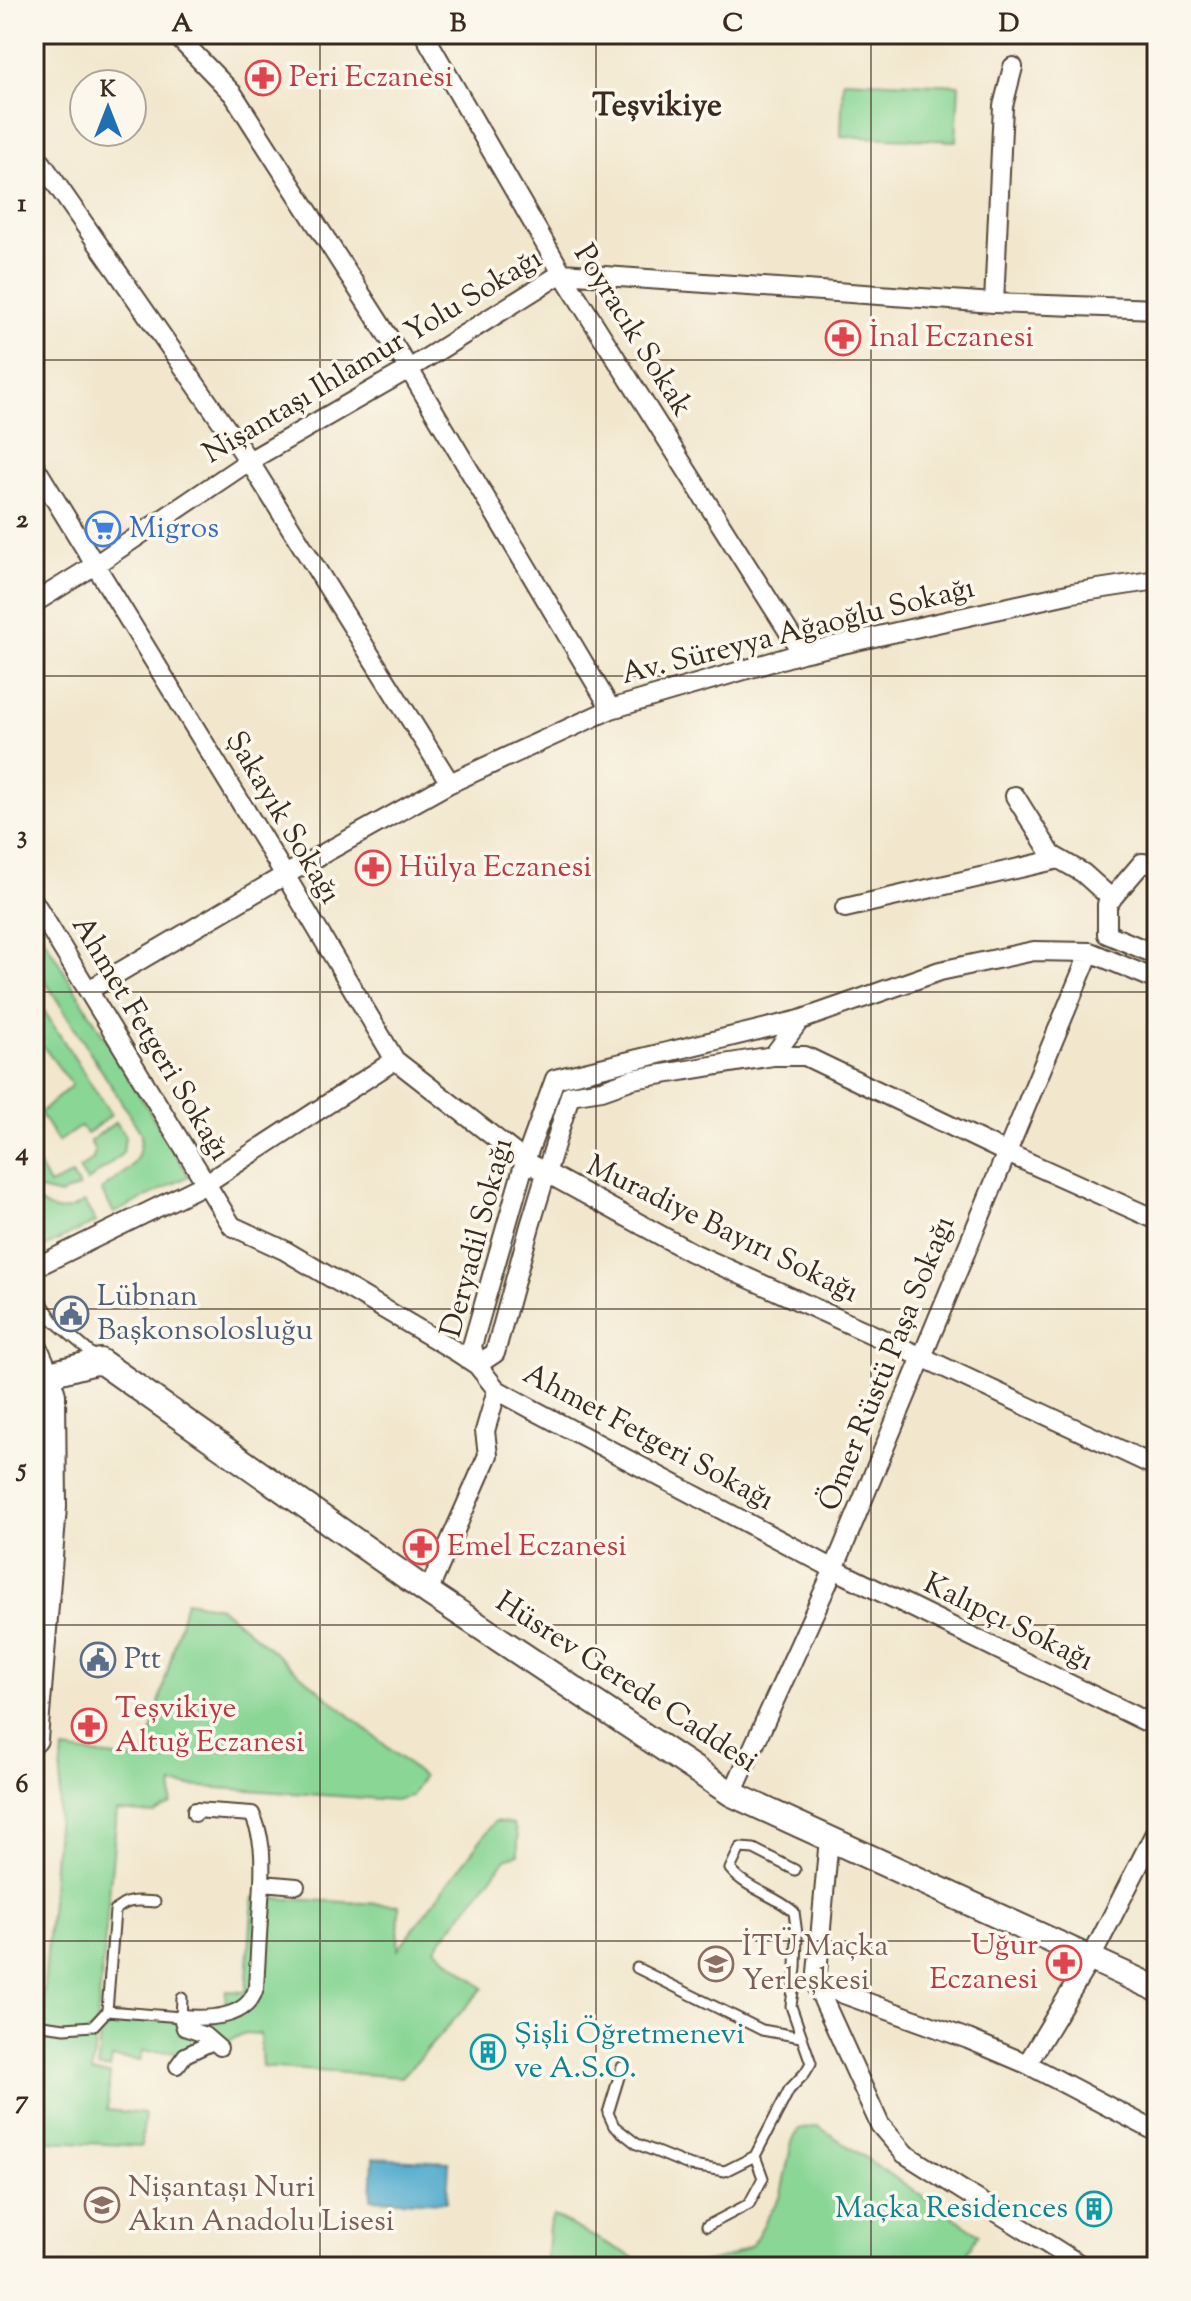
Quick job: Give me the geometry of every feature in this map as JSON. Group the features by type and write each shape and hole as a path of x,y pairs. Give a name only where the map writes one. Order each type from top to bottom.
{"main road":[{"path":"34,1348 40,1378 52,1395 53,1507 34,1739"}],"street":[{"path":"175,34 233,94 409,369 611,709"},
{"name":"Poyracık Sokak","path":"424,34 562,273 802,653"},
{"path":"994,303 1003,106 1013,67"},
{"path":"34,152 249,461 450,783"},
{"name":"Nişantaşı Ihlamur Yolu Sokağı","path":"34,603 249,461 409,369 562,273 994,303 1157,309"},
{"name":"Şakayık Sokağı","path":"34,465 395,1060 525,1161"},
{"name":"Av. Süreyya Ağaoğlu Sokağı","path":"89,990 450,783 611,709 802,653 1072,593 1157,580"},
{"path":"1015,796 1052,855 1083,873 1112,899"},
{"path":"845,908 1059,859"},
{"path":"1157,865 1142,863 1107,904 1107,934 1157,955"},
{"name":"Ahmet Fetgeri Sokağı","path":"34,902 232,1226 284,1250 477,1365 497,1390 834,1569"},
{"name":"Deryadil Sokağı","path":"1157,980 1090,952 1034,951 940,971 800,1020 555,1079 525,1161 472,1346 477,1365 495,1353 570,1095 602,1090 633,1079 773,1056 805,1056 1005,1152 1157,1220"},
{"name":"Ömer Rüstü Paşa Sokağı","path":"732,1794 834,1569 1090,952"},
{"path":"773,1056 800,1020"},
{"path":"34,1268 205,1184 395,1060"},
{"path":"598,1068 602,1090"},
{"name":"Muradiye Bayırı Sokağı","path":"525,1161 691,1252 1157,1467"},
{"path":"40,1378 100,1361"},
{"name":"Hüsrev Gerede Caddesi","path":"100,1361 428,1592 732,1794 1157,1989"},
{"path":"428,1592 488,1455 485,1431 497,1390"},
{"name":"Kalıpçı Sokağı","path":"834,1569 1157,1727"},
{"path":"198,2054 205,2035 184,2028 181,2017 216,2018 253,1999 262,1883 268,1859 252,1812 199,1810"},
{"path":"1027,2064 1091,1958 1157,1829"},
{"path":"829,1838 816,1984 880,2125 905,2154 1084,2267"},
{"path":"262,1883 297,1886"},
{"path":"816,1984 968,2039 1027,2064 1157,2132"}],"lane":[{"name":"Hüsrev Gerede Caddesi","path":"39,1298 54,1321 100,1361"},
{"path":"622,2067 608,2113 614,2126 637,2144 691,2166 725,2171 755,2156 789,2090 811,2063 791,2006 796,1968 794,1912 783,1902 737,1877 730,1869 740,1848 754,1849 795,1870"},
{"path":"34,2024 65,2028 93,2026 107,2011 115,1911 122,1903 132,1900 155,1902"},
{"path":"637,1968 762,2030 801,2037"},
{"path":"107,2011 181,2017 182,1998"},
{"path":"707,2226 749,2204 763,2178 755,2156"}],"green space":[{"path":"843,80 959,85 956,141 841,136"},
{"path":"34,922 189,1176 114,1213 101,1190 135,1161 141,1133 34,963"},
{"path":"34,995 111,1115 87,1134 81,1126 58,1142 40,1113 72,1085 34,1029 37,1021 34,1018"},
{"path":"116,1122 125,1136 123,1153 87,1182 79,1169 93,1159 95,1151 90,1141"},
{"path":"34,1157 49,1185 72,1175 79,1187 60,1195 36,1189"},
{"path":"39,1202 61,1211 84,1202 96,1222 34,1252 34,1204"},
{"path":"186,1601 220,1607 423,1777 411,1796 395,1800 173,1785 171,1804 154,1814 117,1811 92,2073 110,2074 107,2110 145,2114 141,2146 34,2140 63,1750 144,1761"},
{"path":"495,1821 513,1824 518,1837 518,1854 506,1859 435,1948 483,1988 402,2077 262,2067 260,2034 245,2033 181,2064 182,2052 142,2051 141,2060 112,2058 110,2068 98,2068 100,2023 110,2015 224,2022 226,1991 246,1992 253,1897 399,1905 398,1949"},
{"path":"818,2126 979,2234 966,2254 988,2267 546,2267 549,2226 553,2216 639,2260 694,2265 729,2257 752,2245 781,2194 792,2142 798,2130"}],"water":[{"path":"373,2158 449,2162 447,2202 371,2199"}],"place":[{"name":"Peri Eczanesi","path":"263,78"},
{"name":"İnal Eczanesi","path":"843,338"},
{"name":"Migros","path":"103,529"},
{"name":"Hülya Eczanesi","path":"373,868"},
{"name":"Lübnan Başkonsolosluğu","path":"71,1314"},
{"name":"Emel Eczanesi","path":"421,1547"},
{"name":"Ptt","path":"98,1660"},
{"name":"Teşvikiye Altuğ Eczanesi","path":"89,1726"},
{"name":"Uğur Eczanesi","path":"1064,1963"},
{"name":"İTÜ Maçka Yerleşkesi","path":"716,1964"},
{"name":"Şişli Öğretmenevi ve A.S.O.","path":"488,2052"},
{"name":"Nişantaşı Nuri Akın Anadolu Lisesi","path":"102,2205"},
{"name":"Maçka Residences","path":"1094,2209"}],"district":[{"name":"Teşvikiye","path":"657,107"}]}
